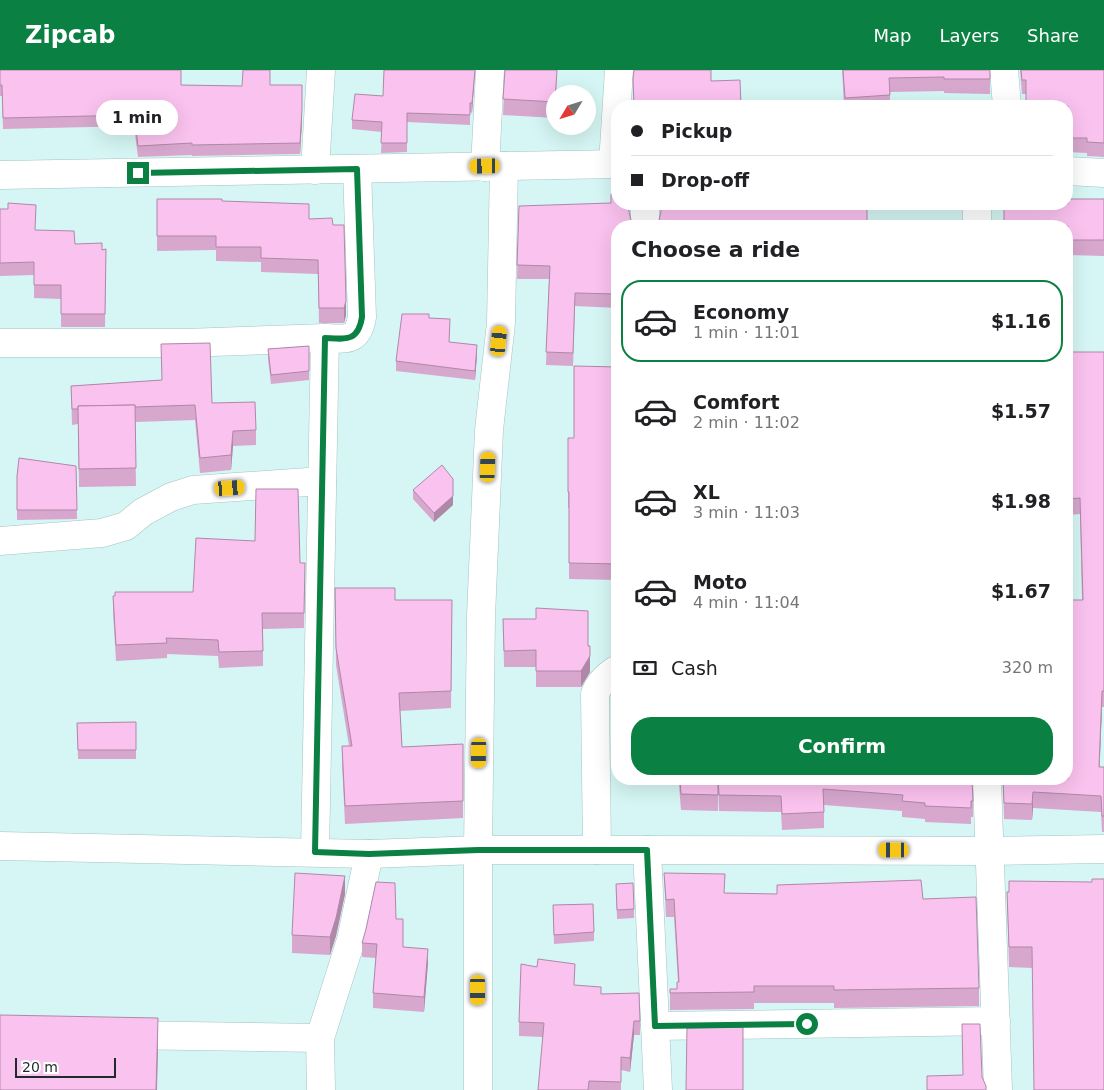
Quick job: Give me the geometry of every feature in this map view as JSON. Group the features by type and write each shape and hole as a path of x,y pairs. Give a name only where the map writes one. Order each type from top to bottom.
{"street":[{"path":"315,170 321,70"},
{"path":"478,1090 478,850 481,616 489,430 501,323 490,70"},
{"path":"617,100 618,70"},
{"path":"1004,70 1006,100"},
{"path":"0,175 611,164"},
{"path":"0,343 184,343 325,338 346,339 357,334 362,317 357,169"},
{"path":"1073,171 1104,173"},
{"path":"315,852 325,338"},
{"path":"0,541 102,532 126,526 143,512 171,497 194,490 322,482"},
{"path":"597,850 595,694 598,686 611,674"},
{"path":"987,785 998,1090"},
{"path":"0,846 369,854 478,850 989,851 1104,848"},
{"path":"647,850 658,1090"},
{"path":"321,1090 320,1038 351,940 369,854"},
{"path":"655,1026 996,1021"},
{"path":"97,1034 320,1038"}],"building":[{"path":"0,70 181,70 181,85 242,86 243,70 270,70 270,85 302,85 300,143 192,145 192,143 138,146 134,115 3,118"},
{"path":"384,70 475,70 470,115 407,113 407,143 381,143 382,122 352,120 355,94 383,96"},
{"path":"505,70 557,70 556,85 546,85 546,101 503,99"},
{"path":"634,70 711,70 711,81 740,80 741,100 634,100"},
{"path":"843,70 990,70 990,79 944,79 944,77 889,78 890,95 845,98"},
{"path":"1021,70 1104,70 1104,143 1087,142 1087,138 1073,138 1073,100 1026,100 1026,80 1022,80"},
{"path":"157,199 222,199 222,201 309,204 309,219 332,218 333,225 344,225 346,301 344,308 319,308 318,260 261,258 261,247 216,247 216,236 157,236"},
{"path":"1073,199 1104,199 1104,240 1073,240 1073,220 1004,220 1004,210 1073,210"},
{"path":"8,203 36,205 35,230 74,231 75,244 102,243 102,250 106,249 105,314 61,314 61,285 34,285 34,262 0,263 0,209 8,209"},
{"path":"611,203 611,210 629,210 631,220 611,220 611,294 575,293 573,353 546,352 550,266 517,265 519,206"},
{"path":"661,210 867,210 867,220 659,220"},
{"path":"402,314 429,314 429,318 450,319 449,342 477,345 475,371 396,361"},
{"path":"210,343 212,403 255,402 256,430 233,431 231,455 200,458 195,405 78,406 78,409 72,409 71,386 162,380 161,344"},
{"path":"309,346 309,371 271,375 268,349"},
{"path":"1073,352 1104,352 1104,691 1102,691 1099,767 1104,767 1104,816 1102,816 1101,796 1033,792 1032,804 1004,803 1003,785 1073,785 1073,600 1083,600 1080,498 1073,499"},
{"path":"574,366 611,367 611,564 569,563 568,438 574,438"},
{"path":"135,405 136,468 79,469 78,406"},
{"path":"19,458 76,466 77,510 17,510"},
{"path":"442,465 453,479 453,496 434,513 413,490"},
{"path":"256,489 298,489 300,563 305,563 304,613 262,613 263,651 219,652 218,640 166,638 167,643 116,645 113,596 115,596 115,592 193,592 196,538 255,541"},
{"path":"335,588 395,588 395,600 452,600 451,691 399,693 402,747 463,744 463,801 345,806 342,746 352,746 336,648"},
{"path":"536,608 588,611 588,646 590,646 590,656 581,671 536,671 536,650 504,651 503,619 536,619"},
{"path":"136,722 136,750 78,750 77,723"},
{"path":"680,785 718,785 718,795 681,794"},
{"path":"718,785 972,785 973,801 971,801 971,808 925,806 925,803 902,801 903,795 823,789 824,812 782,814 781,796 719,795"},
{"path":"295,873 345,876 330,937 292,935"},
{"path":"664,873 725,874 724,893 777,894 777,885 921,880 923,899 976,897 979,988 834,990 834,986 754,986 754,992 670,993 670,989 677,989 677,982 679,982 674,899 666,900"},
{"path":"1092,879 1104,879 1104,1090 1034,1090 1032,947 1009,947 1007,892 1009,892 1009,881 1092,882"},
{"path":"376,882 395,883 396,919 403,919 403,947 428,949 424,997 373,993 377,944 362,943"},
{"path":"633,883 634,909 617,910 616,884"},
{"path":"593,904 594,932 554,935 553,905"},
{"path":"538,959 575,964 574,985 601,987 601,994 639,993 640,1021 634,1021 630,1058 621,1057 621,1082 589,1081 588,1090 538,1090 544,1023 519,1022 521,964 537,967"},
{"path":"0,1015 158,1018 156,1090 0,1090"},
{"path":"962,1024 980,1024 982,1077 986,1090 927,1090 927,1076 963,1075"},
{"path":"743,1027 743,1090 686,1090 687,1028"}],"route":[{"path":"138,173 357,169 362,317 357,334 346,339 325,338 315,852 369,854 478,850 647,850 655,1026 807,1024"}]}
